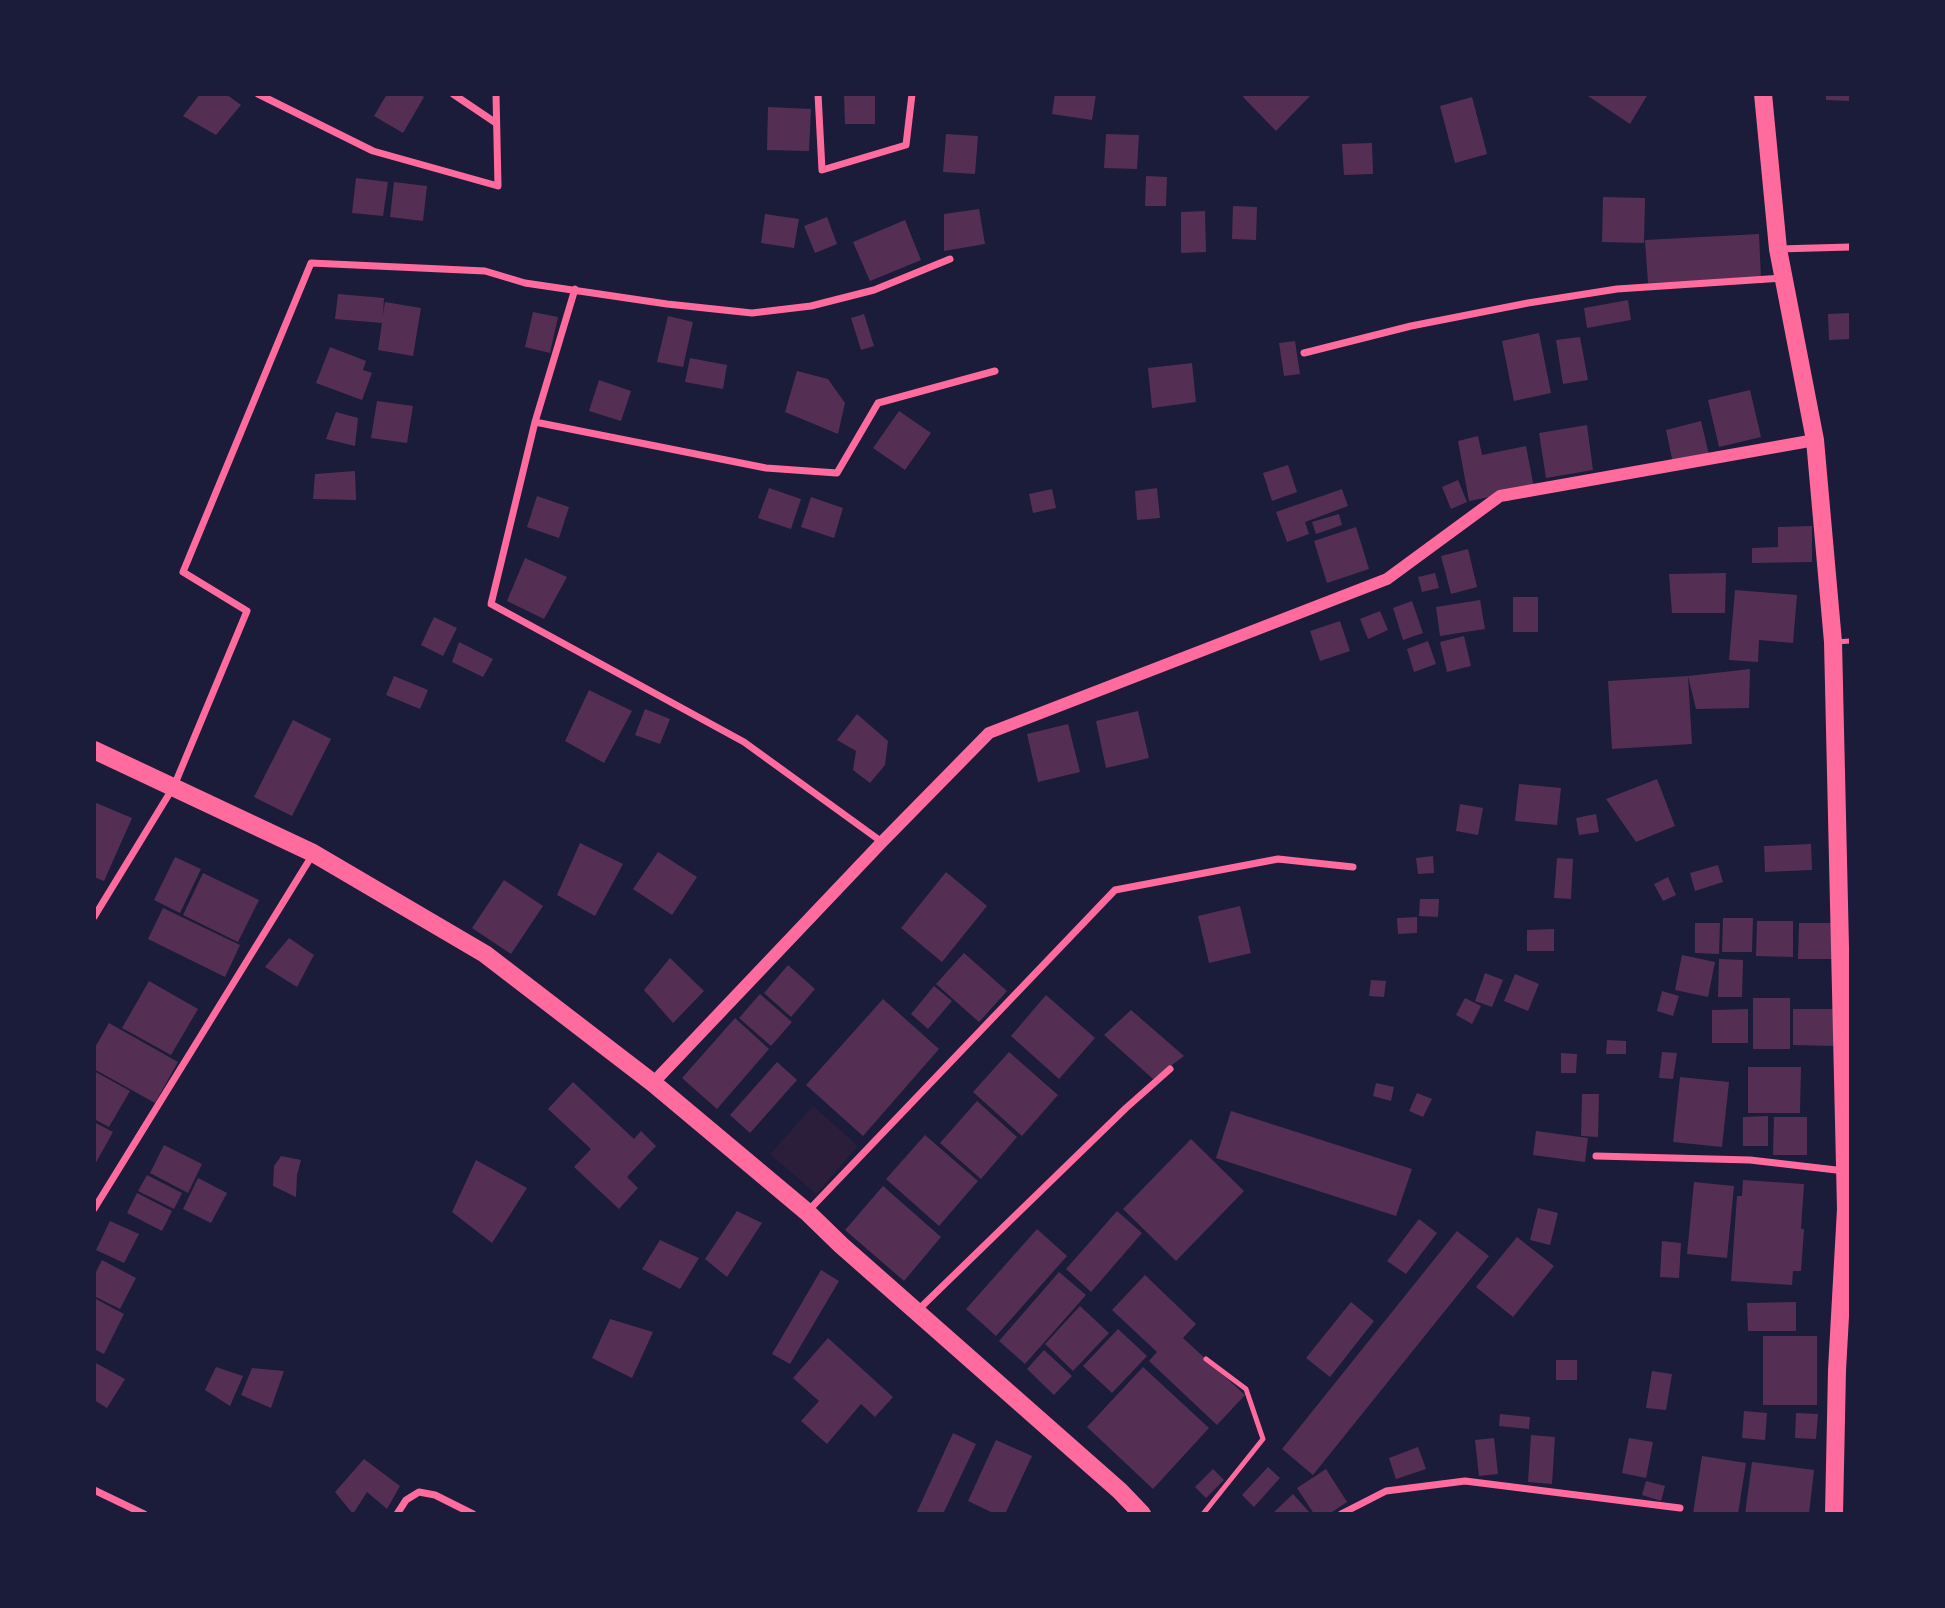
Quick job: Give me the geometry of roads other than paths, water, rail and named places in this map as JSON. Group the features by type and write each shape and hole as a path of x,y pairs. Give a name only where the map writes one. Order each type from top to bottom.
{"main road":[{"path":"1763,94 1777,249 1815,440 1842,641 1847,1259 1844,1370 1834,1514"},
{"path":"94,751 313,853 485,954 653,1083 807,1212 1120,1491 1142,1514"}],"street":[{"path":"258,94 373,151 498,186 496,94"},
{"path":"453,94 496,122"},
{"path":"818,94 822,170 906,145 912,94"},
{"path":"1777,249 1850,247"},
{"path":"94,917 174,786 247,611 183,572 311,263 485,271 525,283 667,304 751,313 811,306 874,290 950,259"},
{"path":"1304,353 1411,327 1528,303 1604,291 1784,278"},
{"path":"575,289 535,422 491,604 744,742 881,842"},
{"path":"535,422 766,468 837,473 878,403 995,371"},
{"path":"653,1083 881,842 989,733 1387,579 1500,496 1815,440"},
{"path":"94,1209 313,853"},
{"path":"807,1212 1115,890 1278,859 1353,867"},
{"path":"917,1311 1126,1108 1170,1069"},
{"path":"1596,1156 1750,1160 1845,1171"},
{"path":"1341,1514 1386,1491 1465,1481 1680,1508"},
{"path":"94,1490 144,1514"},
{"path":"397,1514 406,1500 419,1492 435,1495 473,1514"}],"lane":[{"path":"1202,1514 1263,1439 1246,1389 1206,1359"}]}
